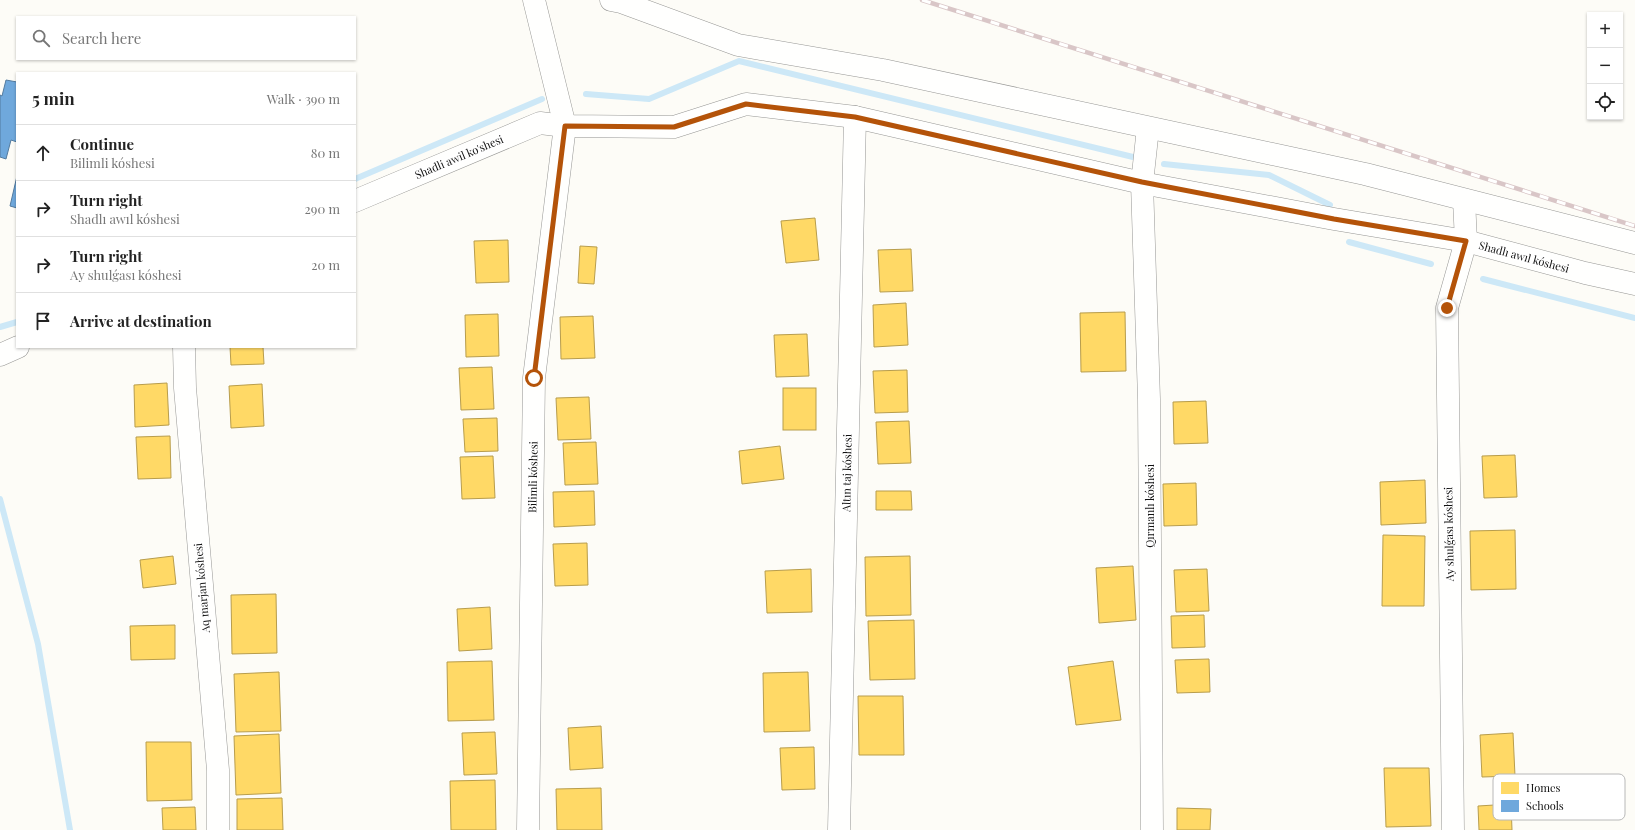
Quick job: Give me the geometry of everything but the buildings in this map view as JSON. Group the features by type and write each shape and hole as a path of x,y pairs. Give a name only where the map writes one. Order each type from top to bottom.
{"street":[{"path":"534,0 565,126"},
{"path":"611,0 621,2 738,44 883,70 1365,174 1635,243"},
{"name":"Shadlı awıl kóshesi","path":"565,126 674,127 746,104 855,117 1142,182 1334,219 1466,241 1585,273 1635,284"},
{"name":"Altın taj kóshesi","path":"839,830 855,117"},
{"name":"Shadli awil ko'shesi","path":"356,201 540,123 565,126"},
{"name":"Bilimli kóshesi","path":"528,830 534,378 565,126"},
{"name":"Qırmanlı kóshesi","path":"1148,128 1142,182 1149,399 1152,830"},
{"name":"Ay shulǵası kóshesi","path":"1453,830 1447,308 1466,241 1464,200"},
{"path":"0,355 16,348"},
{"name":"Aq marjan kóshesi","path":"184,348 186,396 218,770 218,830"}],"waterway":[{"path":"586,94 649,99 739,61 1133,157"},
{"path":"356,179 542,99"},
{"path":"1164,164 1269,175 1330,205"},
{"path":"1349,242 1431,264"},
{"path":"1483,279 1635,318"},
{"path":"0,327 16,322"},
{"path":"0,499 38,644 70,830"}],"railway":[{"path":"922,0 1635,226"}],"route":[{"path":"534,378 565,126 674,127 746,104 855,117 1142,182 1334,219 1466,241 1447,308"}]}
